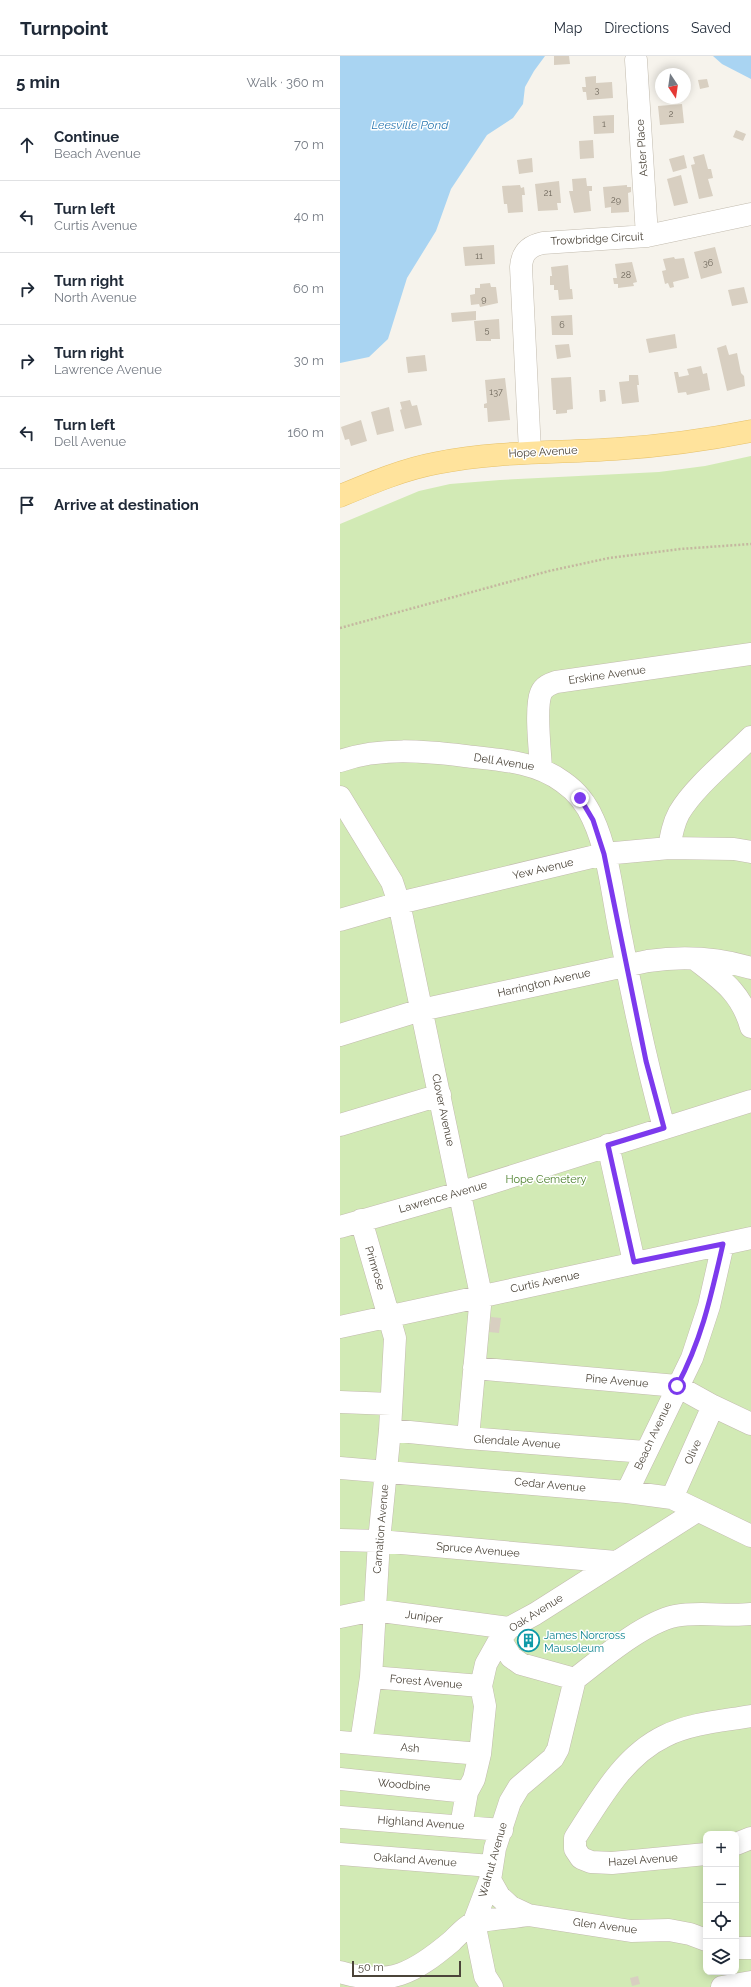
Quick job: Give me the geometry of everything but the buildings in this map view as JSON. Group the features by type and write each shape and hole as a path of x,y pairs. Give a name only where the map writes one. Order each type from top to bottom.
{"main road":[{"name":"Hope Avenue","path":"340,496 406,471 437,463 486,455 661,446 691,443 751,431"}],"street":[{"name":"Aster Place","path":"636,60 647,236"},
{"name":"Trowbridge Circuit","path":"530,452 521,267 524,253 535,244 647,236 751,214"},
{"name":"Erskine Avenue","path":"541,768 539,711 541,693 548,685 556,682 751,654"},
{"path":"669,848 672,830 678,814 691,796 751,738"},
{"name":"Dell Avenue","path":"340,760 381,751 450,754 507,761 541,768 564,782 580,798 593,820 604,854 646,1061 664,1128"},
{"name":"Clover Avenue","path":"340,797 392,882 399,903 481,1295 468,1438"},
{"name":"Yew Avenue","path":"340,920 399,903 604,854 669,848 734,849 751,852"},
{"name":"Harrington Avenue","path":"340,1034 421,1010 626,964 669,958 716,960 751,968"},
{"path":"695,959 716,975 744,987 747,1013 751,1027"},
{"path":"340,1125 440,1095"},
{"name":"Lawrence Avenue","path":"340,1227 459,1193 751,1101"},
{"path":"608,1145 634,1262"},
{"name":"Primrose","path":"361,1220 389,1315"},
{"name":"Curtis Avenue","path":"340,1327 481,1295 751,1238"},
{"name":"Beach Avenue","path":"627,1492 677,1386 692,1358 709,1306 723,1244"},
{"name":"Carnation Avenue","path":"361,1743 371,1677 379,1541 390,1430 395,1338 389,1315"},
{"name":"Pine Avenue","path":"474,1368 677,1386 713,1406 749,1417"},
{"path":"340,1402 391,1404"},
{"name":"Olive","path":"672,1498 713,1406"},
{"name":"Glendale Avenue","path":"390,1430 468,1438 645,1452"},
{"name":"Cedar Avenue","path":"340,1468 627,1492 672,1498 751,1536"},
{"name":"Oak Avenue","path":"461,1826 467,1792 474,1779 480,1754 485,1706 481,1686 486,1664 504,1633 697,1511"},
{"name":"Spruce Avenuee","path":"340,1540 379,1541 616,1562"},
{"name":"Juniper","path":"340,1617 374,1610 504,1633"},
{"path":"504,1633 511,1657 521,1664 575,1679 610,1652 655,1623 665,1619 677,1616 738,1616 751,1614"},
{"name":"Forest Avenue","path":"371,1677 481,1686"},
{"name":"Walnut Avenue","path":"474,1922 490,1873 495,1848 510,1802 519,1787 553,1758 558,1749 575,1679"},
{"name":"Hazel Avenue","path":"703,1854 612,1863 591,1862 581,1858 575,1849 575,1838 624,1768 638,1753 664,1736 689,1727 751,1716"},
{"name":"Ash","path":"340,1742 480,1754"},
{"name":"Woodbine","path":"340,1779 467,1792"},
{"name":"Highland Avenue","path":"340,1817 502,1830"},
{"path":"739,1843 751,1838"},
{"name":"Oakland Avenue","path":"340,1854 490,1873"},
{"name":"Glen Avenue","path":"490,1873 498,1896 511,1907 528,1915"},
{"name":"Glen Avenue","path":"474,1922 528,1915 631,1931 670,1930 690,1934 703,1939"},
{"path":"340,1972 353,1978 375,1982 398,1979 424,1964 474,1922 486,1976 492,1987"},
{"path":"739,1948 751,1948"},
{"path":"398,1979 420,1987"}],"path":[{"path":"340,628 549,571 594,561 680,549 751,544"}],"green space":[{"name":"Hope Cemetery","path":"751,456 751,1987 340,1987 340,524 419,491 450,484 659,472 705,466"}],"water":[{"name":"Leesville Pond","path":"340,56 545,56 525,87 523,104 513,118 487,135 451,189 436,231 407,278 388,339 369,357 340,363"},
{"path":"713,56 751,56 751,79 722,64"}],"place":[{"name":"James Norcross Mausoleum","path":"528,1641"}],"route":[{"path":"580,798 593,820 604,854 646,1061 664,1128 608,1145 624,1209 634,1262 723,1244 709,1306 692,1358 677,1386"}]}
